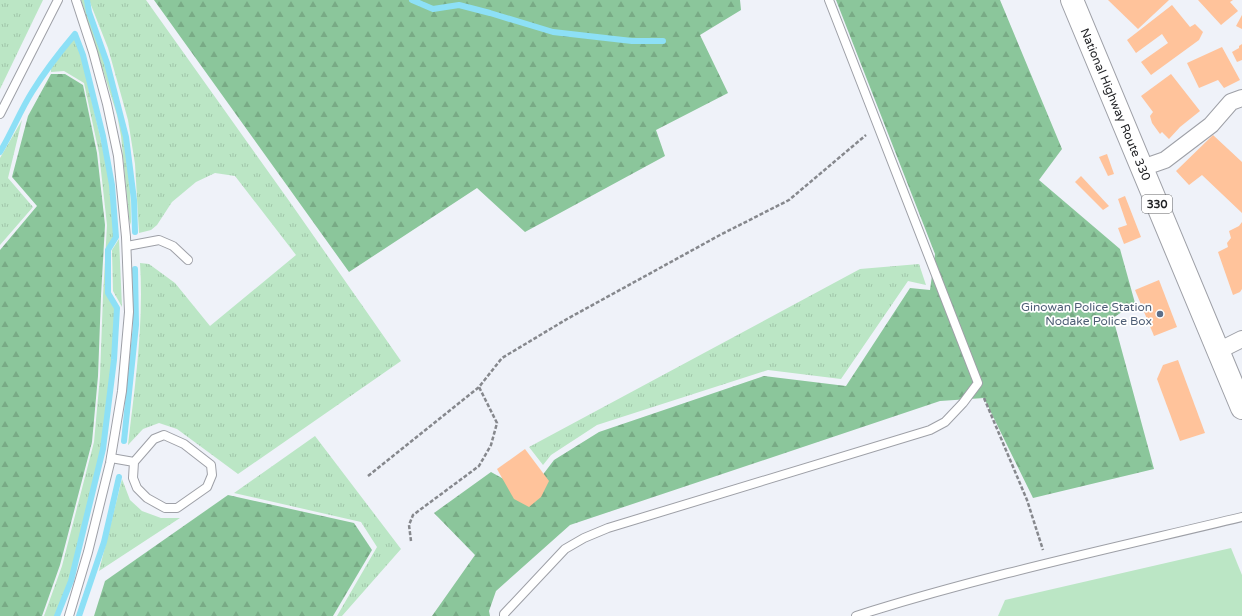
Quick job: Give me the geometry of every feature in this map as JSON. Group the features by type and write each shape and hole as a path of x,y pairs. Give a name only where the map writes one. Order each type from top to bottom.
{"highway":[{"name":"National Highway Route 330","path":"1072,0 1242,408"}],"street":[{"path":"1142,168 1165,160 1211,125 1231,102 1242,98"},
{"path":"1218,351 1242,339"}],"lane":[{"path":"0,114 58,0"},
{"path":"69,616 88,552 111,458 122,391 128,312 127,246 118,156 107,104 93,52 76,0"},
{"path":"504,616 504,614 565,549 584,538 608,528 930,430 945,422 963,403 978,383 829,0"},
{"path":"127,246 159,240 173,246 188,260"},
{"path":"164,435 184,444 211,464 212,475 206,487 183,504 177,508 165,508 147,498 137,488 133,478 134,462 154,439 164,435"},
{"path":"111,458 134,462"},
{"path":"856,616 898,603 1047,564 1242,517"}],"path":[{"path":"368,476 479,387 502,358 567,319 720,235 789,200 878,127"},
{"path":"978,383 1027,500 1047,564"},
{"path":"411,541 409,525 413,515 479,466 491,445 497,423 479,387"}],"green space":[{"path":"0,0 43,0 0,89"},
{"path":"81,0 86,0 121,120 126,147 131,225 129,219 121,136 117,115"},
{"path":"89,0 146,0 401,361 238,474 177,429 159,423 143,429 128,445 140,332 140,263 149,264 175,283 210,326 296,255 235,176 215,173 196,182 172,202 157,225 151,230 139,233 135,164 128,120 108,48"},
{"path":"154,0 740,0 741,10 700,35 728,93 656,130 665,156 525,232 477,188 349,272"},
{"path":"836,0 1000,0 1062,149 1039,180 1120,249 1135,303 1113,318 1154,469 1033,498 984,398 940,401 570,525 496,591 489,611 490,616 432,616 475,555 434,513 491,472 529,493 554,460 599,432 764,376 846,386 910,288 930,290 935,254"},
{"path":"74,38 81,55 111,186 114,237 107,249 106,293 115,309 112,360 101,450 69,582 55,616 44,616 62,566 94,442 100,376 107,225 99,153 84,83 64,71 51,72 51,68"},
{"path":"51,74 65,74 83,85 97,153 105,225 98,376 92,442 60,565 42,616 0,616 0,250 37,206 12,177 28,116"},
{"path":"22,120 8,178 33,207 0,245 0,158"},
{"path":"119,239 122,307 113,291 112,250"},
{"path":"919,264 926,285 908,281 841,379 768,370 597,425 551,455 543,465 529,447 860,269"},
{"path":"315,436 401,549 342,616 337,616 377,547 361,522 234,493"},
{"path":"122,479 130,500 142,511 161,518 180,518 99,571"},
{"path":"228,495 354,523 372,550 333,616 94,616 105,581"},
{"path":"1231,548 1242,575 1242,616 998,616 1005,600"}],"building":[{"path":"1108,0 1169,0 1138,29"},
{"path":"1198,0 1233,0 1230,2 1238,11 1221,25"},
{"path":"1172,5 1190,27 1195,24 1203,32 1199,40 1151,75 1141,62 1168,43 1162,34 1136,53 1127,40"},
{"path":"1242,15 1242,29 1236,26"},
{"path":"1242,44 1242,60 1237,62 1232,52 1239,48"},
{"path":"1222,47 1240,80 1224,88 1218,80 1199,88 1187,63"},
{"path":"1171,74 1200,111 1180,127 1169,139 1162,132 1160,134 1152,123 1150,116 1153,112 1141,96"},
{"path":"1213,135 1242,162 1242,213 1202,175 1189,185 1176,171"},
{"path":"1107,154 1114,174 1108,176 1099,157"},
{"path":"1081,176 1109,206 1103,210 1075,182"},
{"path":"1125,196 1141,237 1124,244 1118,228 1127,225 1118,199"},
{"path":"1242,222 1242,289 1240,292 1233,295 1218,252 1228,247 1227,243 1231,238 1229,231 1239,226"},
{"path":"1159,280 1177,327 1154,336 1135,290"},
{"path":"1178,360 1205,433 1180,441 1157,379 1163,365"},
{"path":"525,449 549,481 541,497 529,507 514,499 497,469"}],"waterway":[{"path":"87,0 89,12 107,63 126,137 134,200 135,232"},
{"path":"412,0 433,9 459,5 553,32 632,41 663,41"},
{"path":"0,152 32,92 52,62 75,34 83,55 103,136 112,185 116,237 108,250 108,293 117,308 114,360 103,449 71,581 57,616"},
{"path":"124,441 136,325 135,269"},
{"path":"79,616 104,542 119,477"}],"place":[{"name":"Ginowan Police Station Nodake Police Box","path":"1160,314"}]}
